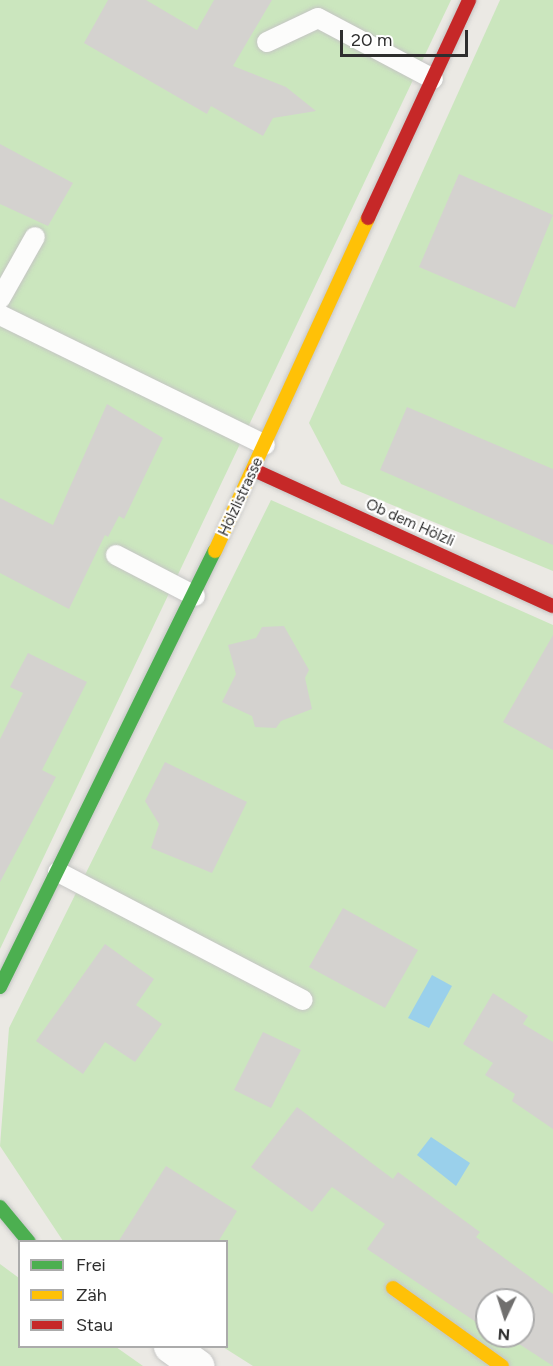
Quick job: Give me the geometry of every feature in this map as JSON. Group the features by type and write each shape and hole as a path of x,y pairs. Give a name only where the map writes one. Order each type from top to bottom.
{"street":[{"name":"Hölzlistrasse","path":"0,987 195,596 469,0"},
{"name":"Ob dem Hölzli","path":"254,470 553,606"},
{"path":"0,1207 26,1240"},
{"path":"393,1288 502,1366"},
{"path":"171,1348 198,1366"}],"lane":[{"path":"267,42 318,18 433,79"},
{"path":"0,299 35,237"},
{"path":"0,315 265,445"},
{"path":"116,555 195,596"},
{"path":"58,872 303,1000"}],"green space":[{"path":"0,0 451,0 0,949"},
{"path":"500,0 553,0 553,571 341,484 309,423"},
{"path":"271,500 553,625 553,1366 253,1366 225,1348 228,1348 228,1240 62,1240 0,1146 9,1028"},
{"path":"0,1264 18,1277 18,1348 117,1348 143,1366 0,1366"}],"water":[{"path":"432,975 452,986 429,1028 408,1018"},
{"path":"431,1137 470,1163 456,1186 417,1155"}],"building":[{"path":"108,0 146,0 197,30 214,0 272,0 233,66 286,87 316,111 273,118 263,136 211,106 207,114 84,43"},
{"path":"0,144 73,183 48,226 0,204"},
{"path":"459,174 553,215 515,308 419,267"},
{"path":"107,404 163,438 124,519 119,516 108,537 105,535 69,609 0,573 0,498 53,525"},
{"path":"407,407 553,469 553,545 380,470"},
{"path":"284,626 309,670 305,678 312,709 281,721 276,728 255,727 252,716 222,702 236,674 228,645 256,638 262,627"},
{"path":"553,635 553,750 503,722"},
{"path":"28,653 87,682 42,770 56,777 0,882 0,739 23,693 10,687"},
{"path":"165,762 247,802 212,873 151,848 159,824 145,801"},
{"path":"343,908 418,950 385,1008 309,967"},
{"path":"105,944 154,979 136,1005 162,1024 135,1062 105,1042 83,1074 36,1041"},
{"path":"493,993 528,1016 523,1024 553,1042 553,1129 512,1101 515,1094 485,1075 493,1063 463,1044"},
{"path":"263,1032 301,1050 271,1108 234,1090"},
{"path":"297,1107 393,1179 398,1172 480,1232 476,1237 553,1294 553,1366 525,1348 535,1348 535,1288 475,1288 475,1321 367,1249 385,1224 332,1187 312,1212 251,1167"},
{"path":"166,1166 237,1211 219,1240 119,1240"}],"traffic: fast":[{"path":"0,987 215,551"},
{"path":"0,1207 27,1240"}],"traffic: slow":[{"path":"215,551 368,218"},
{"path":"393,1288 502,1366"}],"traffic: jam":[{"path":"368,218 469,0"},
{"path":"254,470 553,606"}]}
